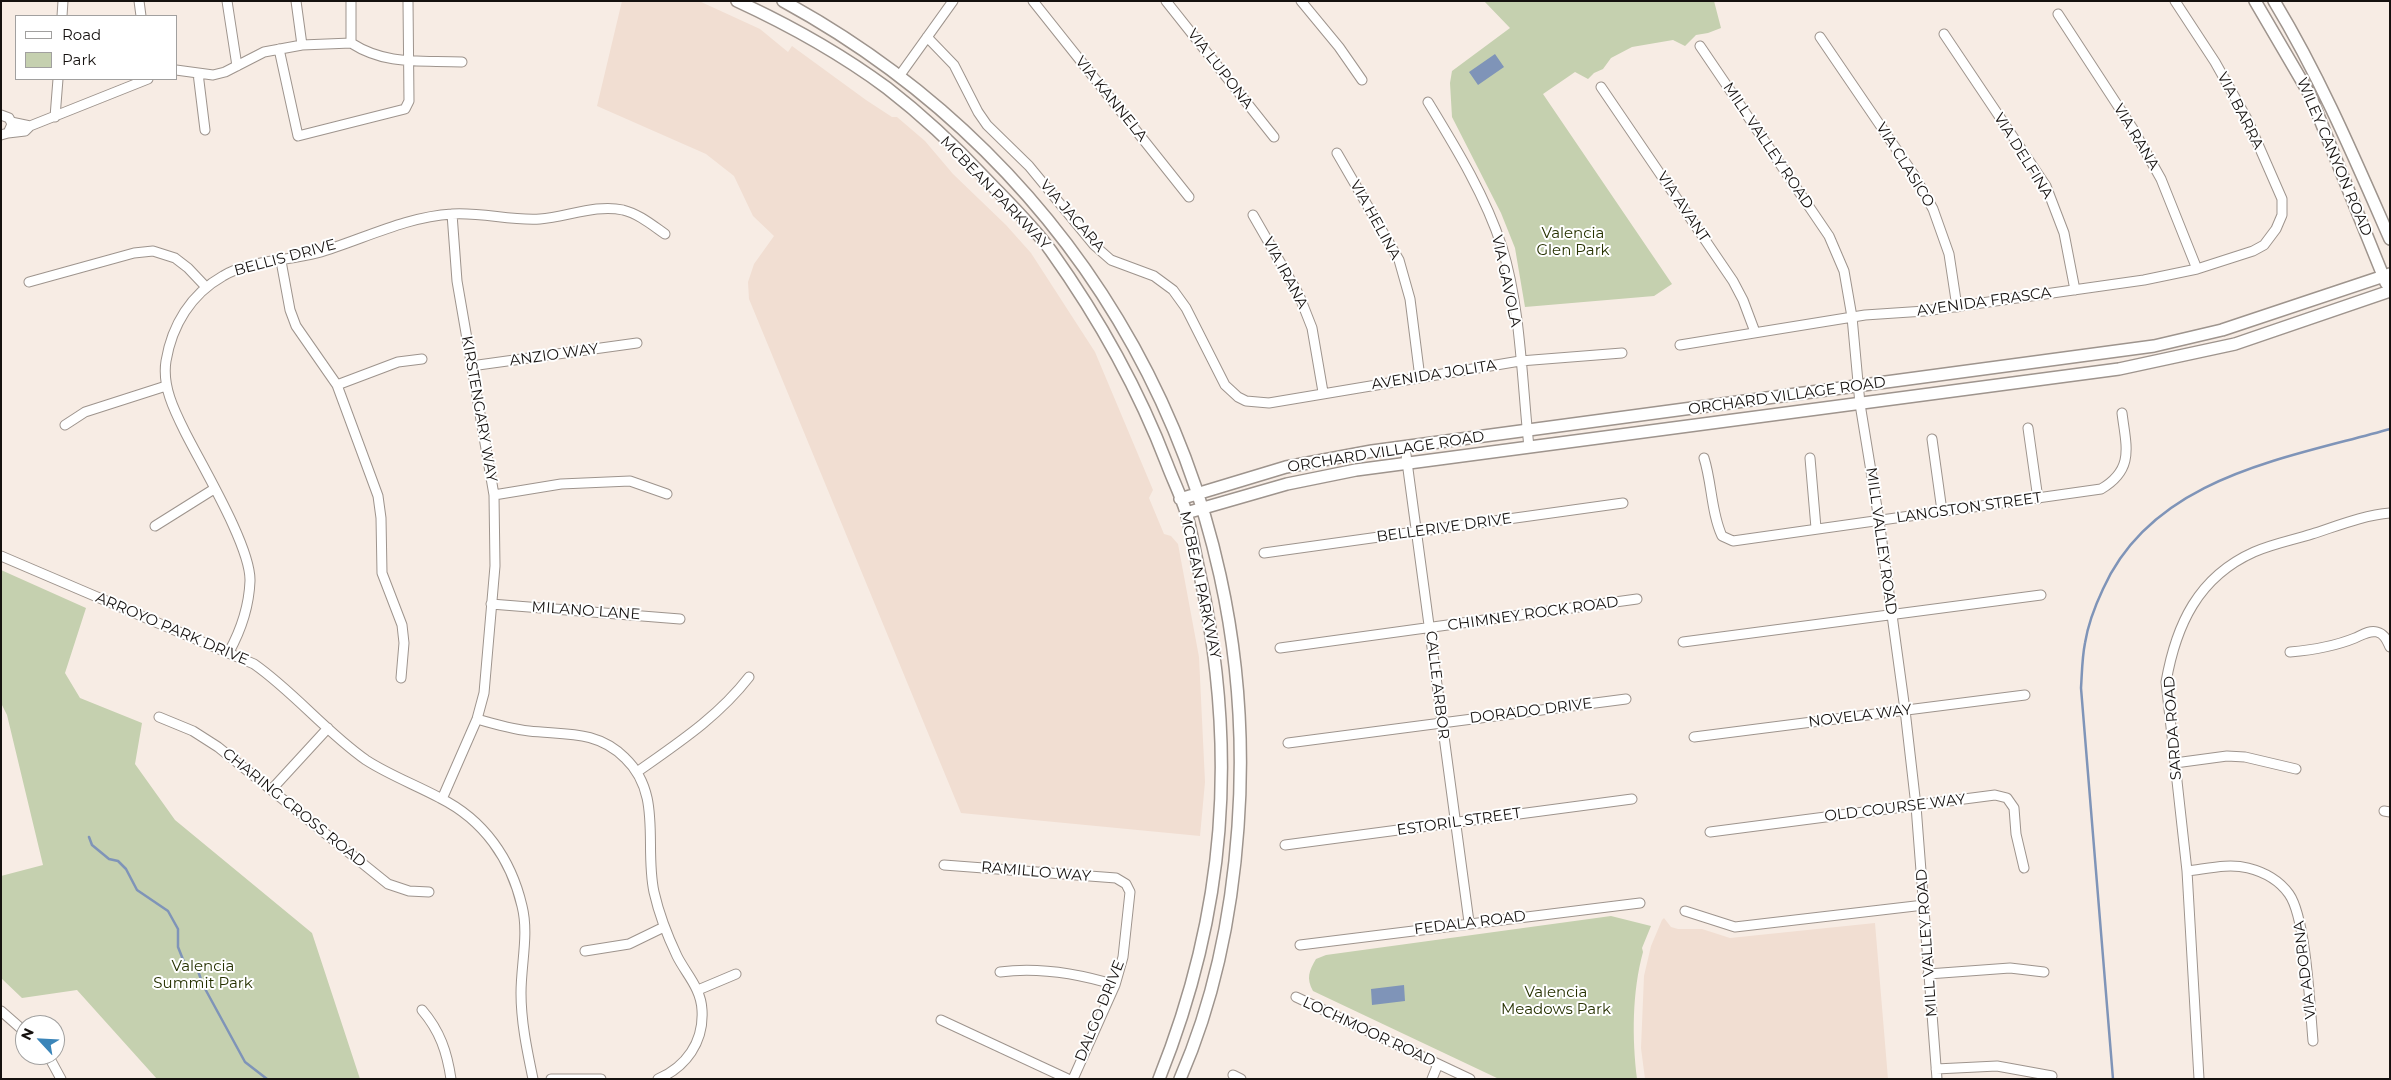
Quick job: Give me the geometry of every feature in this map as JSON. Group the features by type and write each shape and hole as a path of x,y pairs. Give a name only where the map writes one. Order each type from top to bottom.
{"main road":[{"name":"MCBEAN PARKWAY","path":"737,1 823,46 890,90 964,157 1023,218 1050,249 1115,351 1141,400 1186,513 1207,606 1217,670 1223,766 1217,854 1202,946 1183,1016 1158,1079"},
{"name":"MCBEAN PARKWAY","path":"783,1 846,37 900,74 967,133 1020,185 1063,237 1118,316 1154,383 1198,493 1228,615 1236,670 1241,726 1241,792 1230,900 1219,957 1202,1016 1180,1079"},
{"name":"WILEY CANYON ROAD","path":"2254,1 2310,95 2387,275 2390,291"},
{"name":"WILEY CANYON ROAD","path":"2274,1 2323,88 2390,239"},
{"name":"ORCHARD VILLAGE ROAD","path":"1180,499 1286,467 1405,447 2154,346 2222,330 2387,275"},
{"name":"ORCHARD VILLAGE ROAD","path":"1186,513 1313,478 1529,447 2119,369 2235,344 2390,291"},
{"path":"1223,766 1235,777 1241,792"}],"street":[{"path":"62,15 63,1"},
{"path":"139,1 141,15"},
{"path":"227,1 237,66"},
{"path":"296,1 302,45"},
{"path":"350,43 351,1"},
{"path":"279,49 298,136 405,109 409,101 408,1"},
{"path":"900,74 953,1"},
{"name":"VIA KANNELA","path":"1033,1 1189,198"},
{"name":"VIA LUPONA","path":"1166,1 1274,137"},
{"path":"1301,1 1362,80"},
{"name":"VIA BARRA","path":"2175,1 2215,62 2248,119 2282,199 2282,215 2276,228"},
{"name":"VIA RANA","path":"2058,14 2133,129 2161,179 2198,269"},
{"name":"VIA DELFINA","path":"1944,34 2046,186 2064,233 2075,290"},
{"name":"VIA JACARA","path":"927,37 954,65 978,112 988,125 1029,166 1094,245 1111,260 1154,276 1173,290 1186,308 1226,384 1238,397 1246,401"},
{"name":"VIA CLASICO","path":"1820,37 1914,175 1933,209 1949,254 1957,307"},
{"path":"178,70 213,75 237,66 264,52 302,45 350,43 368,54 384,59 462,62"},
{"name":"MILL VALLEY ROAD","path":"1700,46 1829,236 1844,271 1852,317 1860,404 1879,520 1905,710 1916,806 1936,1074"},
{"path":"198,73 205,130"},
{"path":"55,117 58,80"},
{"path":"5,134 25,131 30,126 146,80"},
{"name":"VIA AVANT","path":"1601,87 1733,281 1743,300 1755,332"},
{"name":"VIA GAVOLA","path":"1428,102 1487,205 1503,249 1514,304 1529,447"},
{"path":"1,115 6,116 11,122 30,126"},
{"path":"5,134 11,122"},
{"name":"VIA HELINA","path":"1336,153 1399,260 1410,299 1420,378"},
{"name":"BELLIS DRIVE","path":"229,652 245,616 250,579 245,551 174,412 166,386 166,363 179,320 189,304 206,287 224,275 244,267 318,252 409,221 452,214 541,219 607,208 624,210 666,234"},
{"name":"KIRSTENGARY WAY","path":"442,799 477,719 484,693 495,548 494,495 457,281 452,214"},
{"name":"VIA IRANA","path":"1253,215 1300,295 1312,328 1323,392"},
{"name":"AVENIDA FRASCA","path":"1680,345 1852,317 1957,307 2075,290 2198,269 2253,251 2264,245 2276,228"},
{"path":"29,282 134,253 152,251 175,258 188,268 206,287"},
{"path":"281,261 290,310 296,326 337,385 378,496 381,518 382,573 402,624 404,643 401,678"},
{"name":"ANZIO WAY","path":"472,366 637,343"},
{"name":"AVENIDA JOLITA","path":"1246,401 1269,403 1323,392 1520,361 1622,353"},
{"path":"337,385 398,362 422,358"},
{"path":"65,426 85,412 166,386"},
{"name":"LANGSTON STREET","path":"1704,458 1710,478 1717,526 1722,536 1733,541 2101,490 2118,477 2124,468 2127,453 2122,413"},
{"path":"2028,428 2038,499"},
{"path":"1932,439 1942,511"},
{"name":"CALLE ARBOR","path":"1405,447 1469,922"},
{"path":"1810,458 1816,528"},
{"path":"494,495 561,484 630,481 667,494"},
{"path":"155,526 214,489"},
{"name":"BELLERIVE DRIVE","path":"1264,553 1623,503"},
{"name":"SARDA ROAD","path":"2199,1079 2186,871 2166,682 2171,655 2180,628 2194,601 2216,577 2234,562 2256,551 2390,512"},
{"name":"ARROYO PARK DRIVE","path":"1,556 254,664 277,681 328,728 367,760 442,799 485,830 501,851 516,881 523,908 522,1024 533,1079"},
{"path":"1684,642 2041,595"},
{"name":"CHIMNEY ROCK ROAD","path":"1280,648 1636,600"},
{"name":"MILANO LANE","path":"491,604 680,619"},
{"path":"2290,652 2319,649 2341,644 2368,632 2377,632 2384,636 2390,647"},
{"path":"637,772 698,729 731,701 750,678"},
{"name":"NOVELA WAY","path":"1694,737 2025,694"},
{"name":"DORADO DRIVE","path":"1288,743 1626,699"},
{"name":"CHARING CROSS ROAD","path":"159,717 193,731 218,747 388,884 409,891 429,892"},
{"path":"477,719 523,730 584,735 600,740 626,759 637,772 649,802 654,890 664,927 678,958 698,990 702,1010 701,1029 691,1054 675,1072 658,1079"},
{"path":"272,789 328,728"},
{"path":"2175,763 2227,756 2245,757 2296,769"},
{"name":"OLD COURSE WAY","path":"1710,832 1995,795 2007,798 2014,808 2016,834 2024,868"},
{"name":"ESTORIL STREET","path":"1285,845 1632,799"},
{"name":"RAMILLO WAY","path":"944,865 1116,878 1126,884"},
{"name":"VIA ADORNA","path":"2186,871 2231,866 2247,868 2264,873 2278,882 2290,894 2300,915 2313,1040"},
{"name":"DALGO DRIVE","path":"1073,1079 1114,985 1123,958 1130,892 1126,884"},
{"name":"FEDALA ROAD","path":"1300,945 1469,922 1640,903"},
{"path":"1685,910 1735,927 1924,905"},
{"path":"585,951 629,944 664,927"},
{"path":"1928,974 2010,968 2044,972"},
{"path":"1000,972 1023,969 1064,972 1114,985"},
{"path":"698,990 736,974"},
{"name":"LOCHMOOR ROAD","path":"1296,997 1470,1079"},
{"path":"422,1010 435,1025 446,1051 451,1079"},
{"path":"1,1011 15,1023"},
{"path":"941,1020 1068,1079"},
{"path":"1432,1079 1438,1064"},
{"path":"53,1065 61,1079"},
{"path":"1936,1074 1997,1066 2052,1076"},
{"path":"551,1079 601,1079"}],"shaded area":[{"path":"622,1 699,1 760,29 788,52 792,46 866,100 892,117 897,117 925,141 953,174 1006,225 1031,253 1095,352 1153,490 1149,498 1164,534 1171,536 1178,544 1199,657 1205,782 1200,836 961,813 749,299 748,282 754,264 774,236 753,216 734,176 706,154 597,106"},
{"path":"1664,918 1671,927 1678,929 1702,929 1730,938 1875,923 1888,1079 1645,1079 1641,1048 1644,976 1651,946"}],"green space":[{"name":"Valencia Glen Park","path":"1484,1 1714,1 1721,28 1696,35 1685,46 1673,40 1632,47 1611,58 1603,69 1594,73 1588,79 1575,72 1543,94 1672,284 1654,296 1525,307 1515,248 1501,213 1452,117 1450,83 1452,71 1510,28"},
{"name":"Valencia Summit Park","path":"1,570 86,608 65,673 80,698 142,723 135,764 175,820 312,933 360,1079 157,1079 77,990 22,998 1,978 1,876 43,865 7,715 1,703"},
{"name":"Valencia Meadows Park","path":"1611,916 1651,926 1642,948 1643,952 1635,999 1634,1047 1637,1079 1499,1079 1313,991 1309,978 1316,959 1326,955"}],"water":[{"path":"1495,54 1504,67 1478,85 1469,72"},
{"path":"1404,985 1405,1001 1372,1005 1371,989"}],"waterway":[{"path":"2113,1079 2081,688 2086,636 2097,602 2125,551 2154,521 2188,497 2226,478 2266,463 2390,429"},
{"path":"89,837 92,845 109,859 118,861 126,869 137,890 168,911 178,929 178,947 186,967 198,971 203,985 245,1062 267,1079"}]}
